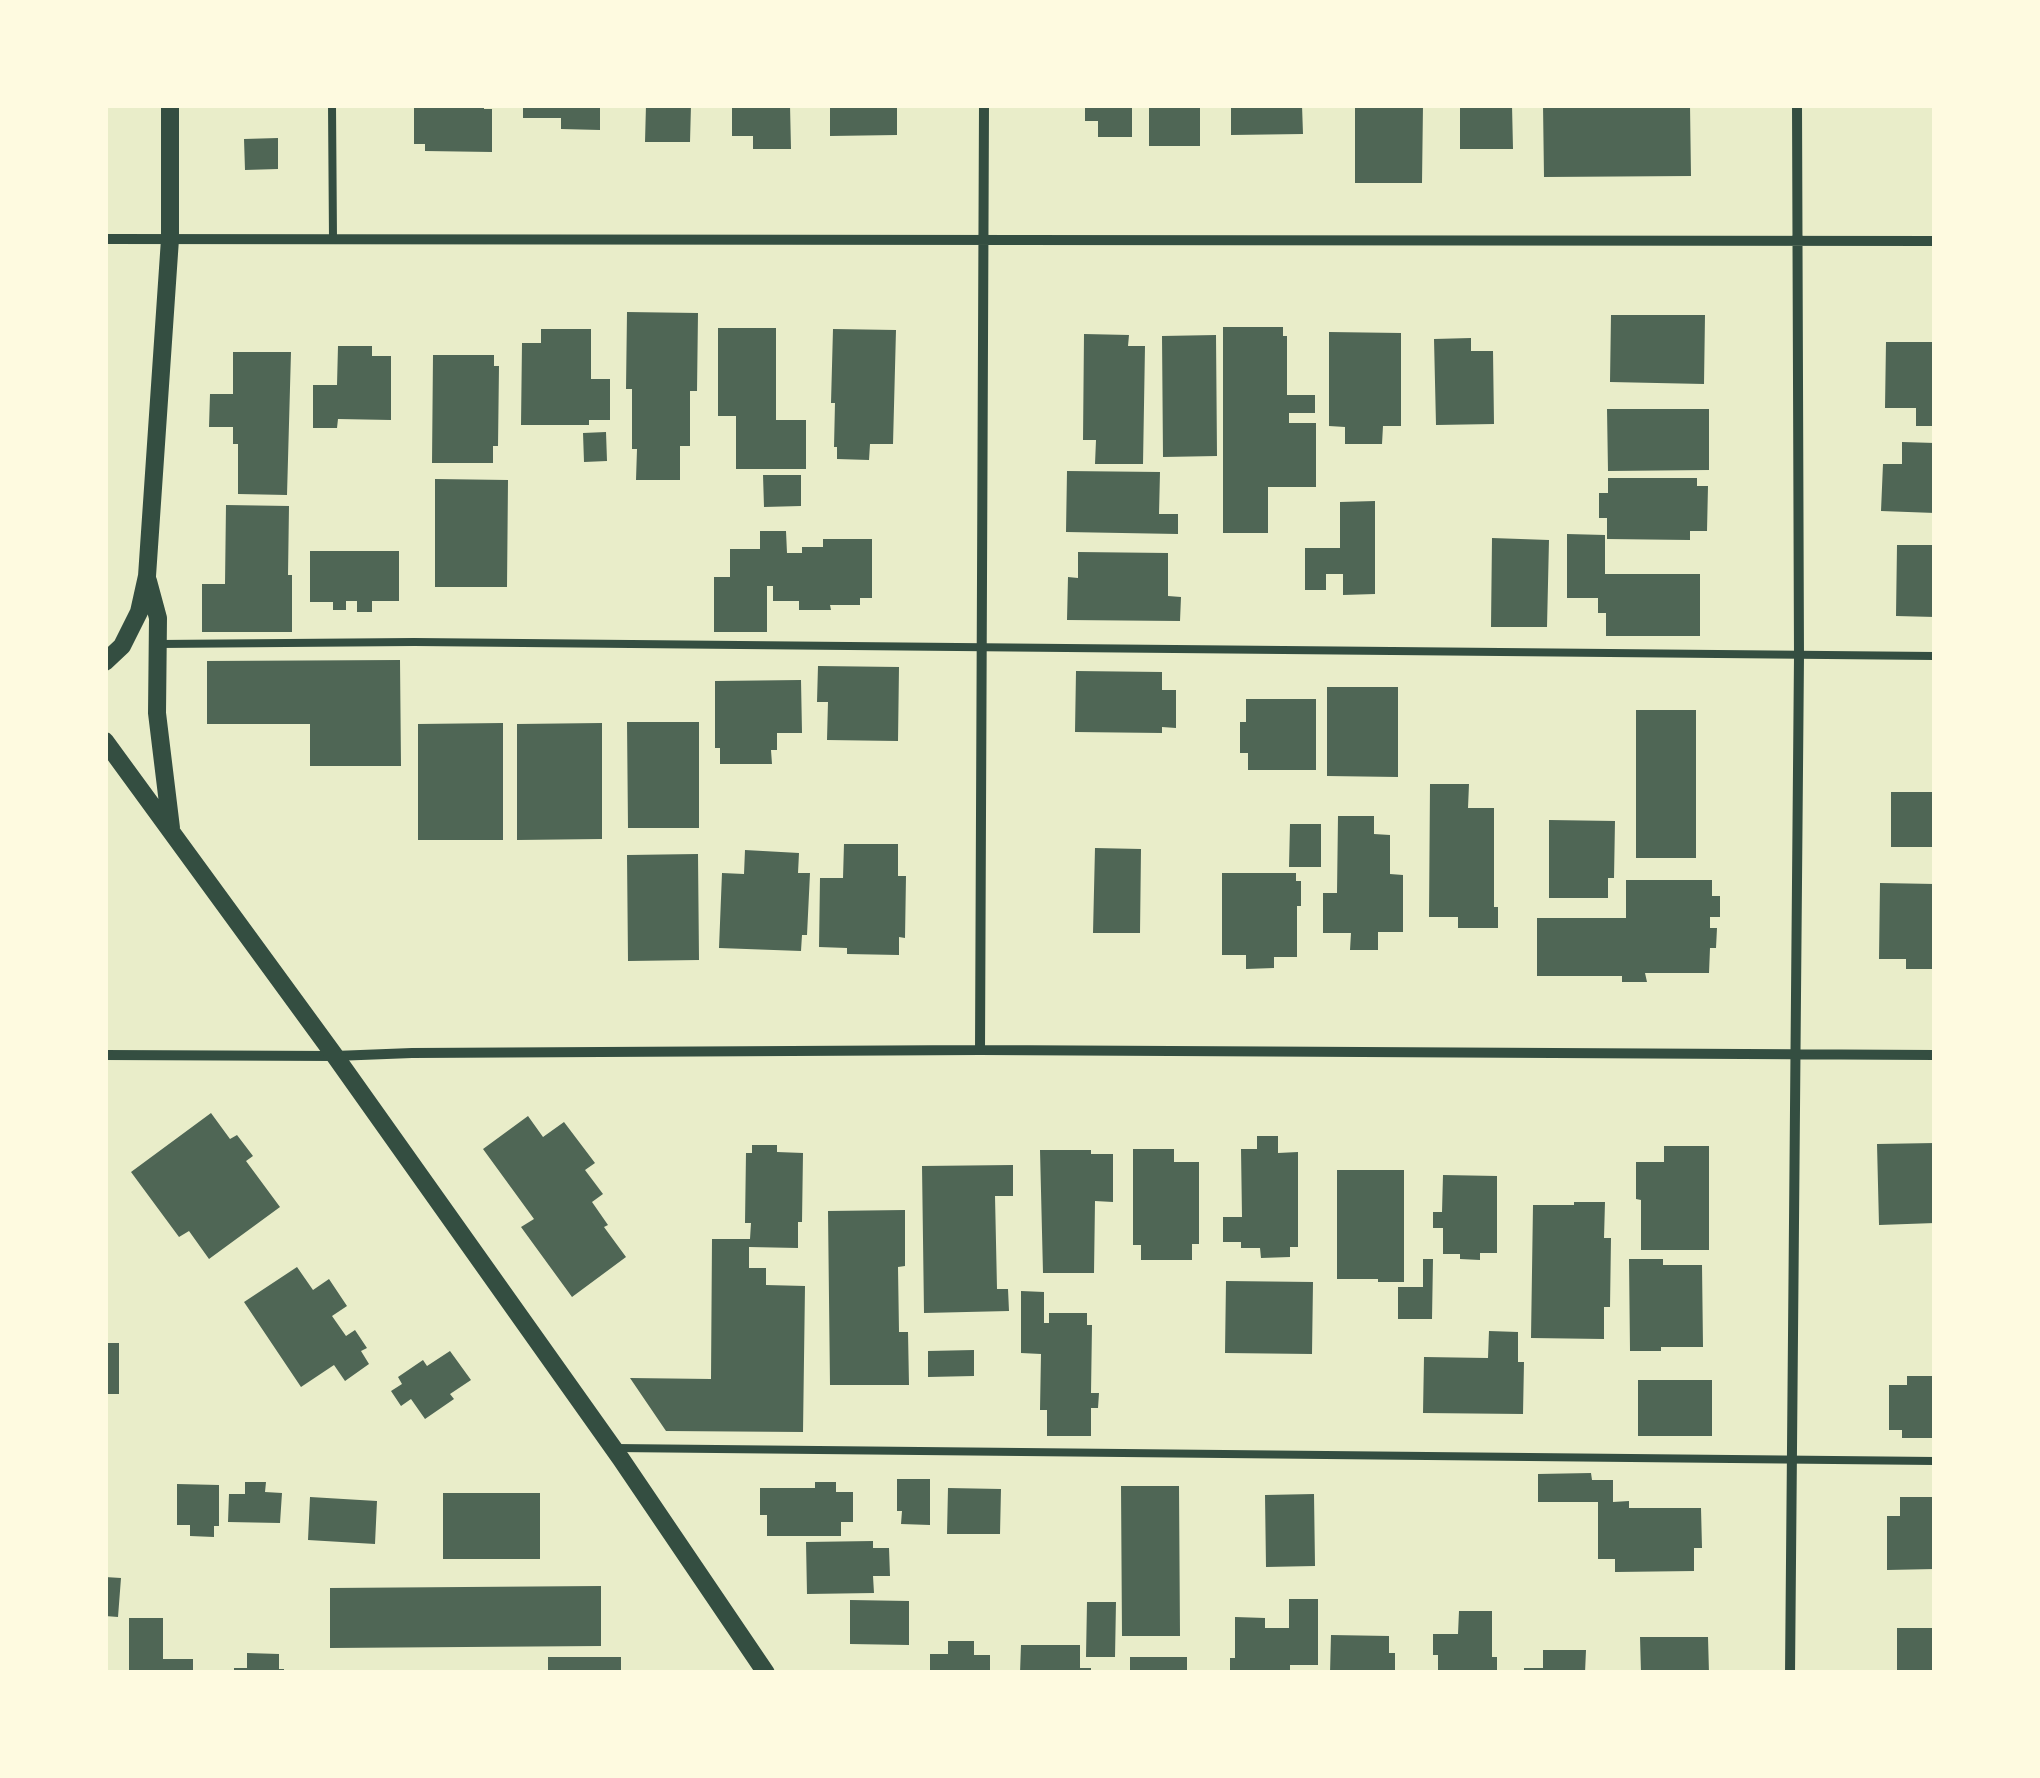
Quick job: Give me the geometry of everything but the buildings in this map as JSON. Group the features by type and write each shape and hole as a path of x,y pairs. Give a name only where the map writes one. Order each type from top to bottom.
{"street":[{"path":"105,662 122,646 139,612 147,576 170,239 170,105"},
{"path":"980,1050 984,105"},
{"path":"1790,1673 1799,656 1797,105"},
{"path":"105,239 1935,241"},
{"path":"147,576 158,618 157,713 173,836"},
{"path":"105,741 335,1056 613,1448 766,1673"},
{"path":"105,1055 980,1050 1935,1055"}],"lane":[{"path":"332,105 334,239"},
{"path":"158,644 414,642 1935,656"},
{"path":"613,1448 1935,1460"}]}
